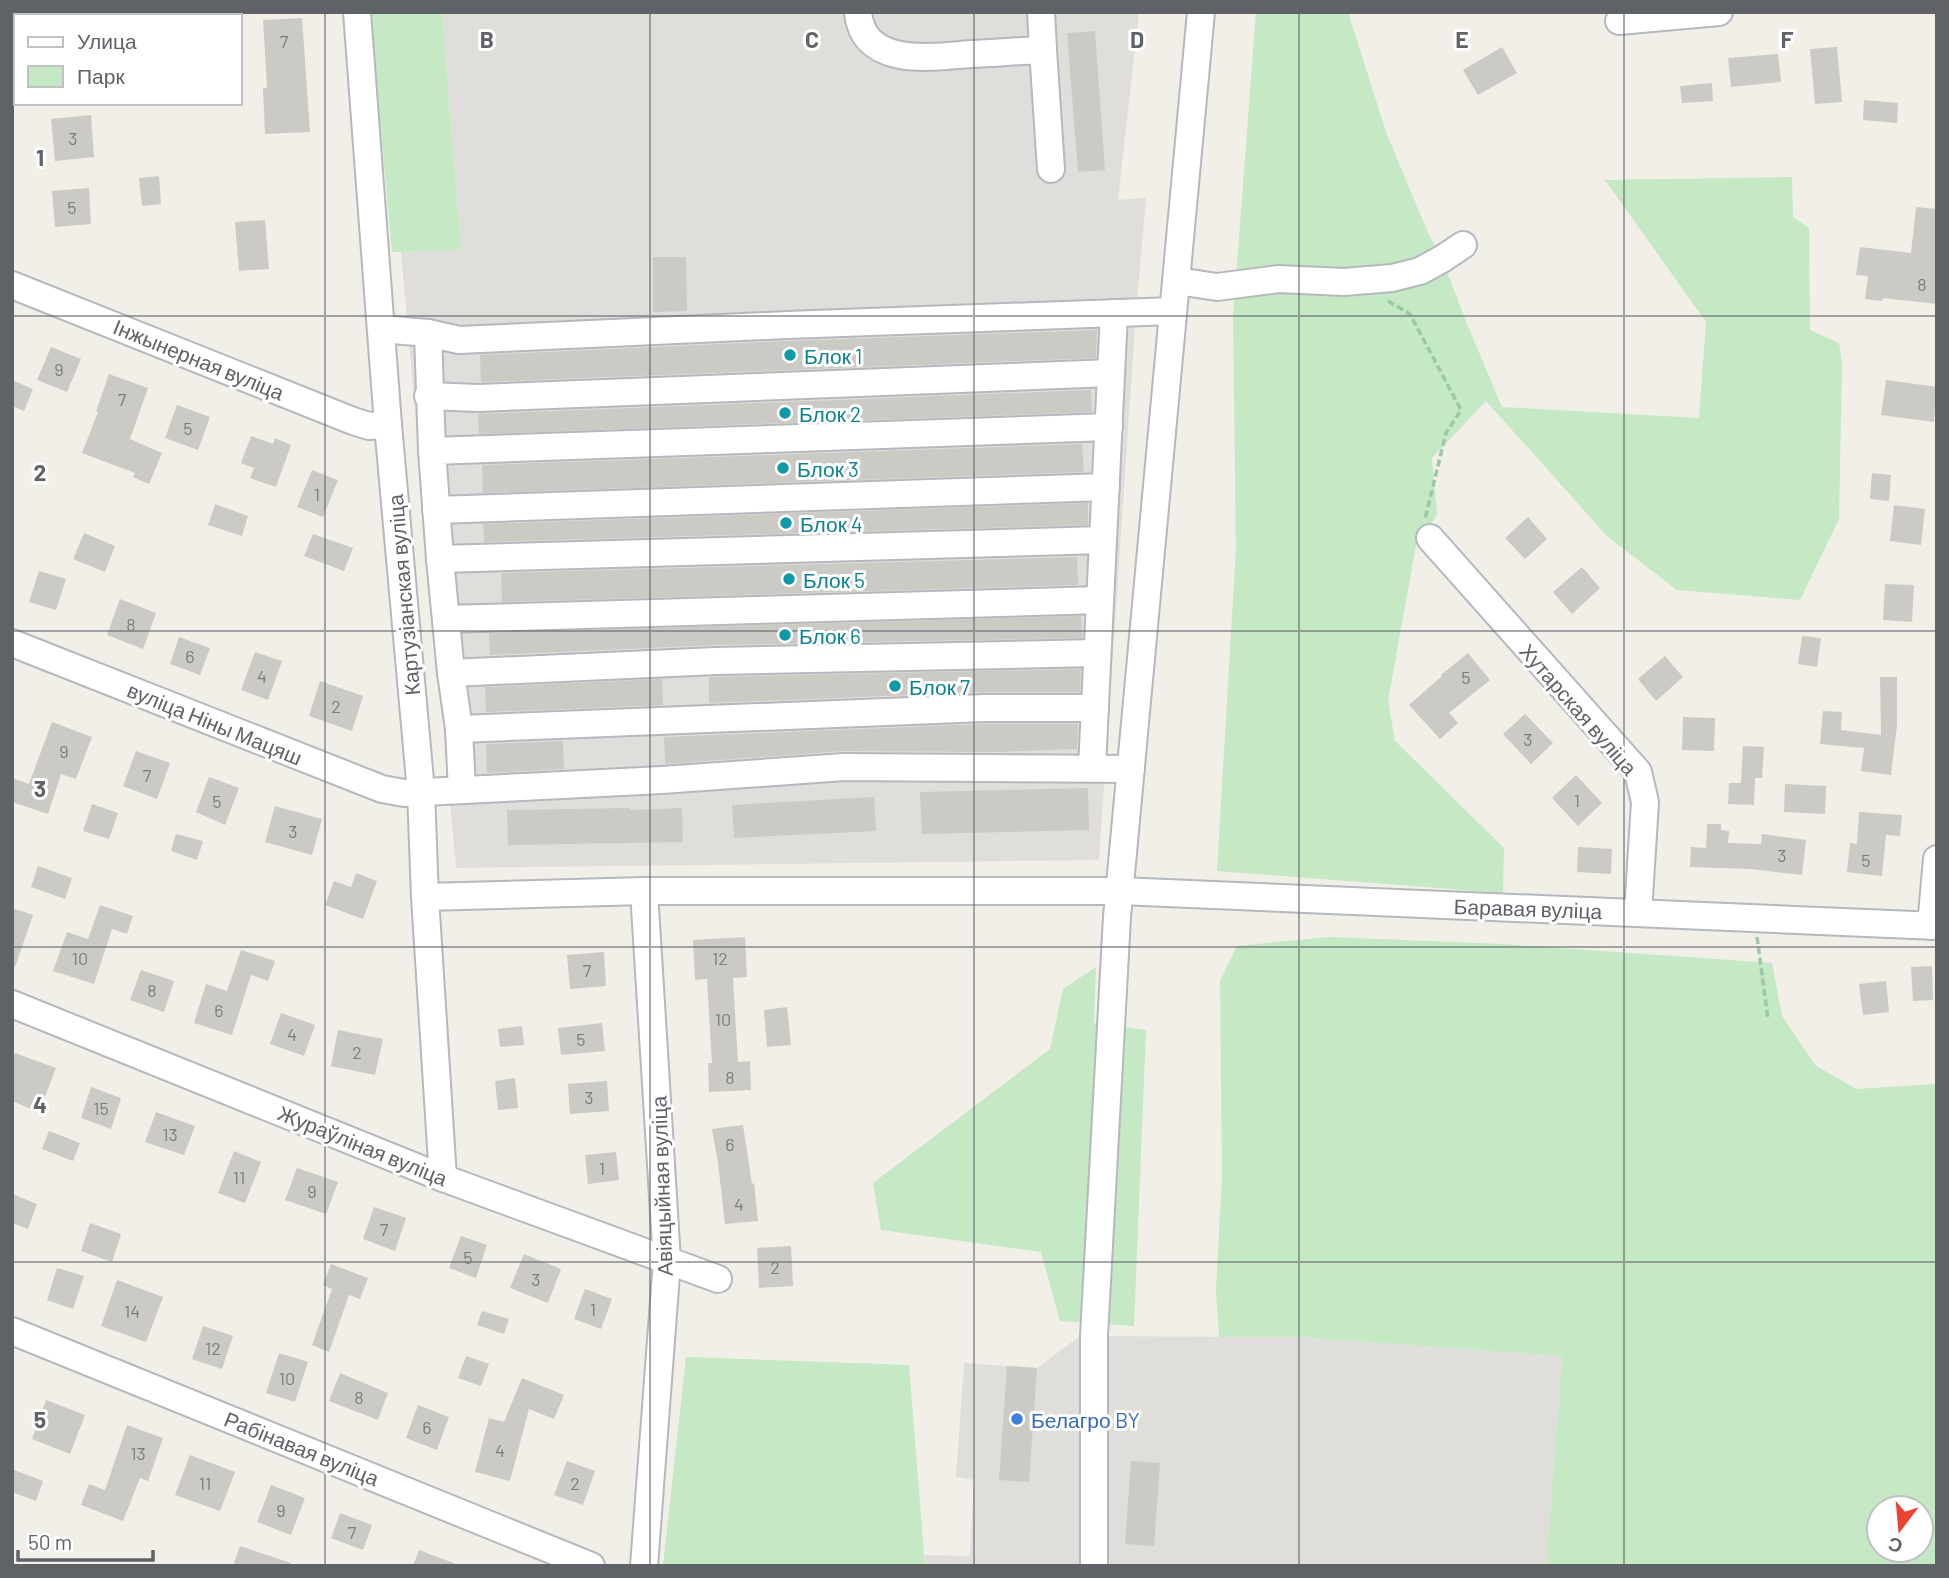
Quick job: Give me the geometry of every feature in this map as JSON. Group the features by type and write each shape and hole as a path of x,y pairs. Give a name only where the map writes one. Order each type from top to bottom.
{"street":[{"name":"Картузіанская вуліца","path":"357,12 388,425 421,792 443,1178"},
{"path":"858,12 859,27 871,42 884,50 914,58 1043,50"},
{"path":"1041,12 1051,169"},
{"path":"1094,1566 1094,1336 1120,891 1201,12"},
{"path":"1619,21 1719,12"},
{"path":"1177,281 1217,287 1278,279 1344,282 1392,278 1420,271 1463,246"},
{"name":"Інжынерная вуліца","path":"12,285 353,421 369,426 388,425"},
{"path":"381,329 428,333 459,340 1173,311"},
{"path":"1092,768 1114,313"},
{"path":"428,333 436,510 451,673 459,729 462,790"},
{"path":"429,396 478,398 1111,373"},
{"path":"432,451 1109,427"},
{"path":"436,510 1106,487"},
{"name":"Хутарская вуліца","path":"1430,538 1638,772 1645,802 1638,913"},
{"path":"440,559 1103,540"},
{"path":"446,618 1100,600"},
{"name":"вуліца Ніны Мацяш","path":"12,643 382,789 404,793 662,780 844,767 1130,769"},
{"path":"451,673 716,662 1097,653"},
{"path":"459,729 985,708 1094,708"},
{"path":"1934,926 1937,859"},
{"name":"Баравая вуліца","path":"425,897 644,891 1120,891 1934,926"},
{"name":"Авіяцыйная вуліца","path":"644,891 667,1261 644,1566"},
{"name":"Жураўліная вуліца","path":"12,1004 443,1178 718,1279"},
{"name":"Рабінавая вуліца","path":"12,1331 591,1566"}],"path":[{"path":"1378,295 1410,314 1461,410 1446,433 1434,477 1424,522 1430,538"},
{"path":"1759,918 1757,937 1768,1018"}],"shaded area":[{"path":"442,12 1139,12 1118,200 1146,198 1099,860 456,868 401,252 461,249"},
{"path":"1080,1336 1298,1337 1562,1356 1546,1566 925,1566 925,1555 970,1556 974,1480 956,1477 964,1363 1037,1368"}],"green space":[{"path":"370,12 442,12 461,250 392,252"},
{"path":"1256,12 1348,12 1386,132 1428,233 1442,259 1502,407 1699,418 1706,322 1605,180 1792,177 1793,217 1809,228 1810,330 1839,343 1842,364 1839,519 1800,600 1677,590 1608,537 1486,401 1432,458 1437,515 1416,545 1388,701 1395,741 1504,848 1503,893 1217,871 1236,548 1233,318"},
{"path":"1329,937 1501,944 1772,963 1782,1016 1815,1065 1856,1089 1937,1084 1937,1566 1546,1566 1562,1356 1298,1337 1219,1337 1216,1291 1222,1178 1220,981 1237,946"},
{"path":"1096,967 1094,1023 1146,1030 1134,1326 1060,1321 1041,1252 881,1230 873,1183 1050,1049 1063,989"},
{"path":"686,1357 909,1365 925,1566 663,1566"}],"building":[{"path":"302,18 310,132 265,134 263,88 267,88 263,20"},
{"path":"1095,31 1105,170 1078,172 1067,33"},
{"path":"1502,47 1517,73 1478,95 1463,70"},
{"path":"1837,47 1842,102 1815,104 1810,49"},
{"path":"1778,54 1781,82 1731,87 1728,58"},
{"path":"1712,83 1713,101 1682,103 1680,86"},
{"path":"1864,100 1898,103 1897,123 1863,120"},
{"path":"91,115 94,157 55,161 51,119"},
{"path":"159,176 161,204 142,206 139,178"},
{"path":"89,188 91,224 55,227 52,191"},
{"path":"1916,207 1937,209 1937,304 1883,298 1882,301 1865,299 1868,276 1856,275 1860,247 1911,253"},
{"path":"265,220 269,269 239,271 235,222"},
{"path":"653,257 686,257 687,311 653,312"},
{"name":"Блок 1","path":"1097,330 1096,358 481,382 480,355"},
{"path":"51,347 81,359 67,392 37,380"},
{"path":"109,374 148,388 130,439 162,453 149,484 133,477 135,473 82,453"},
{"path":"12,380 33,389 24,411 12,406"},
{"path":"1886,380 1937,387 1934,422 1881,415"},
{"path":"1091,390 1092,412 479,434 478,414"},
{"path":"177,405 210,417 198,450 165,438"},
{"path":"251,436 273,444 275,438 291,445 276,487 250,478 254,468 241,463"},
{"name":"Блок 3","path":"1082,444 1084,472 483,493 482,465"},
{"path":"312,470 338,480 323,517 297,507"},
{"path":"1872,473 1891,475 1889,501 1870,499"},
{"path":"1088,503 1088,525 484,542 483,524"},
{"path":"215,504 248,516 242,536 208,525"},
{"path":"1894,505 1925,509 1921,545 1890,541"},
{"path":"1528,517 1547,539 1525,559 1505,538"},
{"path":"84,533 115,546 105,572 73,559"},
{"path":"313,534 353,548 344,571 304,556"},
{"name":"Блок 5","path":"1077,557 1078,585 502,602 501,573"},
{"path":"1582,567 1600,588 1572,614 1553,592"},
{"path":"39,571 66,579 56,610 29,602"},
{"path":"1885,584 1914,585 1912,622 1883,620"},
{"path":"120,599 156,613 143,649 107,635"},
{"path":"1081,616 1082,638 715,645 490,655 489,633"},
{"path":"1802,636 1821,638 1817,667 1798,664"},
{"path":"179,637 210,648 200,675 170,664"},
{"path":"255,652 282,661 268,700 241,690"},
{"path":"1468,653 1490,680 1449,713 1458,723 1440,739 1409,705"},
{"path":"1665,656 1683,677 1656,701 1638,679"},
{"name":"Блок 7","path":"1081,669 1080,692 985,692 709,703 709,677"},
{"path":"1880,677 1897,677 1897,725 1891,775 1861,771 1864,748 1820,744 1823,711 1842,712 1841,730 1881,735"},
{"path":"662,679 663,705 486,712 485,687"},
{"path":"320,681 363,696 352,731 309,716"},
{"path":"1525,714 1553,743 1531,764 1503,734"},
{"path":"1683,717 1715,718 1714,751 1682,750"},
{"path":"52,722 92,737 76,779 61,774 48,814 12,802 12,778 29,784"},
{"path":"985,724 1078,724 1077,749 997,752 843,751 665,764 664,737"},
{"path":"563,741 564,769 487,773 486,744"},
{"path":"1743,746 1764,747 1762,778 1755,778 1754,805 1728,804 1729,783 1741,783"},
{"path":"136,751 170,763 157,799 123,786"},
{"path":"1576,775 1602,803 1578,826 1552,798"},
{"path":"209,777 239,788 225,825 196,812"},
{"path":"1785,784 1826,786 1825,814 1784,812"},
{"path":"1088,788 1089,830 922,834 920,792"},
{"path":"874,797 876,831 734,838 732,805"},
{"path":"92,804 118,813 109,839 83,831"},
{"path":"275,806 322,819 312,855 265,842"},
{"path":"682,808 683,842 508,845 507,810"},
{"path":"1859,812 1902,815 1900,836 1886,835 1882,876 1847,872 1850,843 1857,844"},
{"path":"1707,824 1721,824 1721,830 1729,831 1728,843 1761,844 1762,834 1806,840 1802,875 1750,869 1690,867 1691,847 1706,848"},
{"path":"176,834 203,841 197,860 171,851"},
{"path":"1578,847 1612,849 1611,874 1577,872"},
{"path":"38,866 72,878 65,899 31,887"},
{"path":"356,873 377,881 363,919 325,905 334,881 351,887"},
{"path":"100,905 133,916 127,934 112,929 94,984 53,971 67,932 88,939"},
{"path":"12,908 33,915 15,967 12,967"},
{"path":"745,937 747,977 733,978 738,1062 750,1061 751,1090 709,1092 708,1063 712,1063 707,979 695,980 693,940"},
{"path":"241,950 275,961 268,981 251,975 232,1035 194,1023 206,984 227,991"},
{"path":"604,952 606,986 570,989 567,955"},
{"path":"1932,966 1933,1000 1913,1001 1911,967"},
{"path":"141,970 174,981 164,1012 130,1000"},
{"path":"1886,981 1889,1012 1863,1015 1859,984"},
{"path":"787,1007 791,1045 767,1047 764,1010"},
{"path":"281,1013 315,1025 304,1056 270,1044"},
{"path":"602,1023 605,1051 561,1055 558,1028"},
{"path":"522,1026 524,1045 500,1047 498,1029"},
{"path":"338,1030 383,1039 375,1075 331,1066"},
{"path":"15,1053 56,1068 39,1112 12,1101 12,1061"},
{"path":"515,1078 518,1108 498,1110 495,1081"},
{"path":"607,1081 609,1111 570,1114 568,1084"},
{"path":"91,1087 121,1098 111,1129 81,1118"},
{"path":"156,1112 195,1126 184,1155 145,1142"},
{"path":"743,1125 758,1221 725,1224 712,1129"},
{"path":"49,1131 80,1143 73,1161 42,1149"},
{"path":"234,1151 261,1162 245,1203 218,1193"},
{"path":"616,1152 619,1180 588,1184 585,1155"},
{"path":"297,1168 338,1182 326,1214 285,1200"},
{"path":"12,1194 37,1204 28,1229 12,1223"},
{"path":"374,1207 406,1218 395,1251 363,1239"},
{"path":"90,1223 121,1234 112,1262 81,1251"},
{"path":"461,1236 487,1245 476,1278 449,1268"},
{"path":"791,1246 793,1286 759,1288 757,1248"},
{"path":"524,1254 561,1269 548,1303 510,1288"},
{"path":"331,1264 368,1278 360,1299 349,1295 329,1352 312,1345 332,1289 323,1285"},
{"path":"57,1268 84,1276 73,1309 47,1300"},
{"path":"117,1280 163,1297 146,1342 101,1326"},
{"path":"585,1289 612,1299 601,1329 574,1319"},
{"path":"482,1311 509,1319 504,1334 477,1325"},
{"path":"203,1326 233,1336 222,1369 192,1359"},
{"path":"279,1353 308,1362 295,1402 266,1393"},
{"path":"466,1356 489,1364 481,1386 458,1378"},
{"path":"1007,1366 1037,1368 1029,1482 999,1480"},
{"path":"340,1373 388,1393 378,1420 329,1401"},
{"path":"522,1378 564,1395 554,1419 529,1409 510,1481 475,1472 489,1418 504,1422"},
{"path":"46,1400 85,1415 70,1454 32,1439"},
{"path":"418,1405 449,1417 437,1450 406,1438"},
{"path":"127,1425 163,1438 148,1481 140,1478 123,1521 81,1505 89,1484 105,1490"},
{"path":"190,1455 235,1472 220,1511 175,1495"},
{"path":"567,1461 595,1471 583,1505 554,1495"},
{"path":"1131,1461 1160,1463 1154,1546 1125,1544"},
{"path":"12,1469 43,1481 36,1501 12,1492"},
{"path":"271,1485 305,1498 291,1535 257,1522"},
{"path":"340,1513 372,1525 363,1550 331,1538"},
{"path":"240,1546 291,1563 291,1566 233,1566"},
{"path":"419,1550 456,1564 456,1566 413,1566"}],"place":[{"name":"Блок 1","path":"790,355"},
{"name":"Блок 2","path":"785,413"},
{"name":"Блок 3","path":"783,468"},
{"name":"Блок 4","path":"786,523"},
{"name":"Блок 5","path":"789,579"},
{"name":"Блок 6","path":"785,635"},
{"name":"Блок 7","path":"895,686"},
{"name":"Белагро BY","path":"1017,1419"}]}
